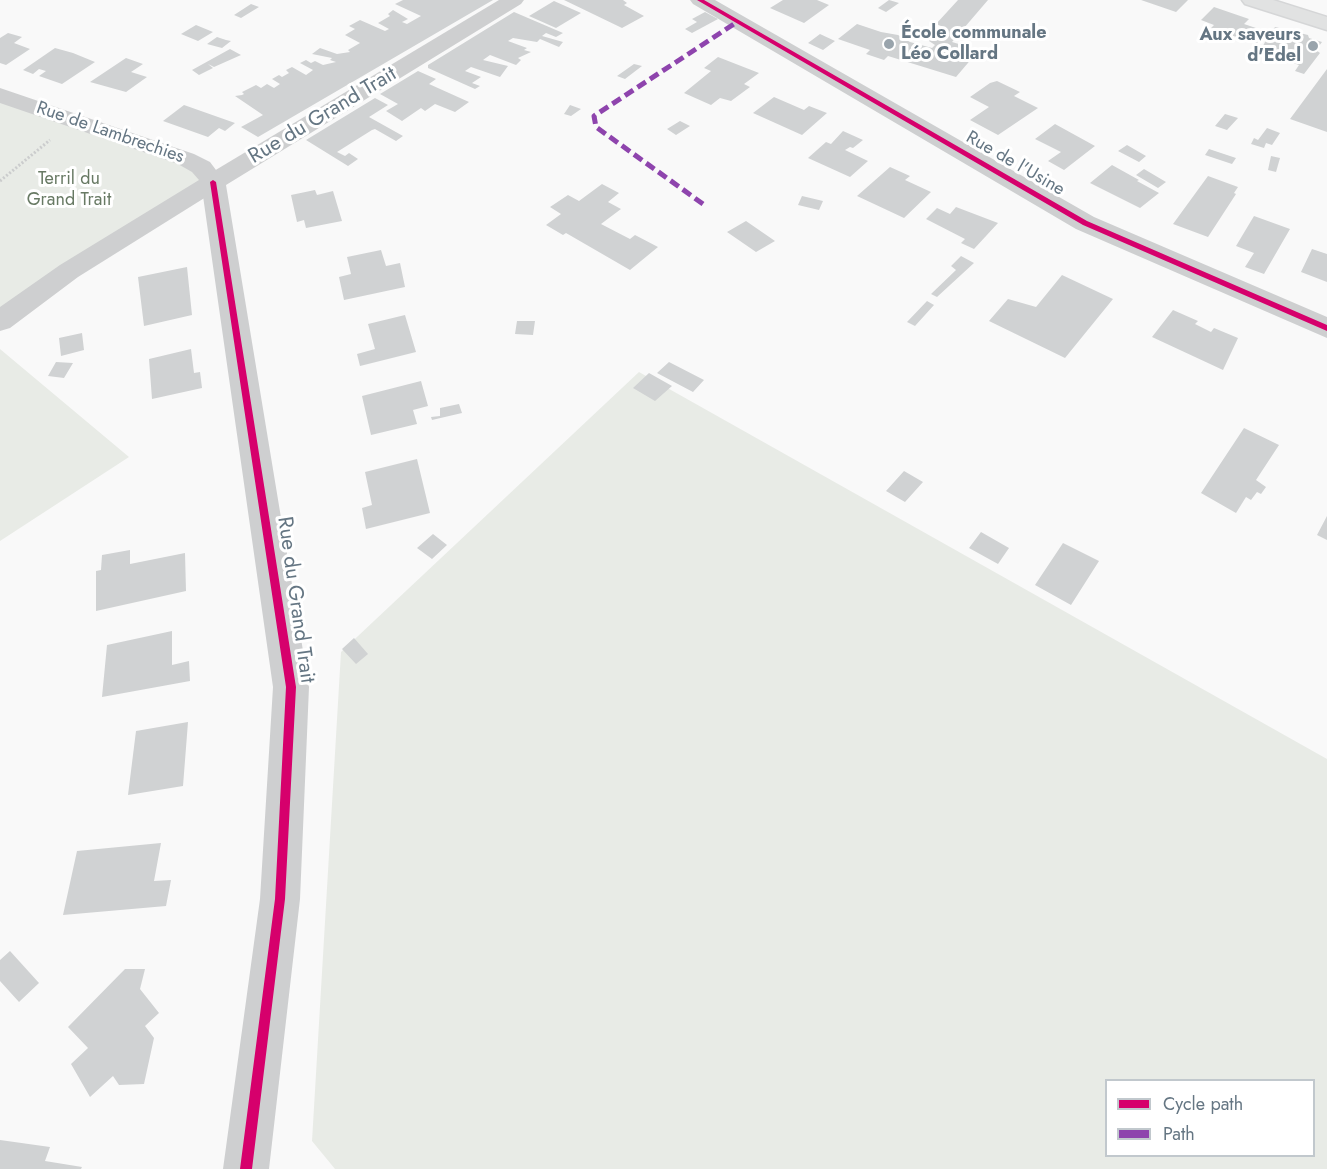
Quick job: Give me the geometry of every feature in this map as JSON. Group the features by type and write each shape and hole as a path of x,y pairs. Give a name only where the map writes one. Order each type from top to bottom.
{"main road":[{"path":"1252,0 1327,24"}],"street":[{"name":"Rue du Grand Trait","path":"246,1169 280,899 291,687 213,182 514,0"},
{"name":"Rue de l'Usine","path":"700,0 1085,224 1327,328"},
{"name":"Rue de Lambrechies","path":"0,95 186,159 201,167 213,182"},
{"path":"0,321 69,271 213,182"}],"path":[{"path":"0,181 73,120"}],"green space":[{"name":"Terril du Grand Trait","path":"0,92 186,159 213,182 0,321"},
{"path":"0,349 129,457 0,541"},
{"path":"639,372 1327,759 1327,1169 335,1169 312,1141 341,652"}],"building":[{"path":"403,0 493,0 258,137 241,127 263,115 235,96 244,94 242,92 256,85 261,88 267,84 274,88 280,84 272,79 289,73 286,70 292,67 306,75 313,70 300,63 306,60 323,65 336,62 330,60 332,58 312,54 320,48 337,54 350,52 348,50 360,43 345,35 355,29 349,26 360,20 385,31 389,29 378,23 390,16 388,14 393,10 408,19 402,22 407,24 421,16 395,4"},
{"path":"564,0 623,0 627,3 624,5 644,16 622,28"},
{"path":"783,0 817,0 829,5 804,23 770,8"},
{"path":"889,0 899,3 886,12 878,8"},
{"path":"958,0 988,0 952,42 979,50 956,77 888,56 884,60 866,54 870,50 838,39 857,24 898,35 910,42 932,48 935,45 929,41 941,26 936,24"},
{"path":"1141,0 1188,0 1176,12"},
{"path":"554,1 581,13 556,28 529,16"},
{"path":"251,4 259,7 241,18 234,15"},
{"path":"1214,7 1249,19 1244,24 1271,33 1275,27 1308,35 1309,38 1322,42 1316,50 1320,53 1304,74 1295,71 1299,65 1268,54 1273,49 1263,46 1267,38 1263,37 1256,44 1211,28 1214,25 1201,20"},
{"path":"514,12 563,33 556,37 546,33 542,36 563,42 559,47 540,39 537,42 513,38 508,41 527,48 524,50 531,52 518,58 521,60 516,65 490,55 483,60 508,66 500,77 471,67 465,71 481,77 472,83 480,86 475,89 428,68 428,65"},
{"path":"705,12 718,19 692,33 685,29 697,22 692,19"},
{"path":"196,25 213,32 198,41 181,34"},
{"path":"8,33 22,37 14,43 30,49 6,65 0,63 0,38"},
{"path":"820,34 835,41 823,50 808,43"},
{"path":"217,37 231,41 222,48 207,44"},
{"path":"55,48 95,62 62,84 39,76 46,71 39,69 33,74 23,70"},
{"path":"230,49 241,55 214,67 208,64 213,68 199,75 192,70"},
{"path":"718,57 759,73 744,84 750,87 731,101 720,98 711,105 684,93 711,71 704,68"},
{"path":"126,58 143,64 131,72 147,77 126,92 90,82"},
{"path":"634,64 642,66 625,79 617,76"},
{"path":"1327,69 1327,132 1290,119"},
{"path":"418,71 436,79 429,84 469,102 455,112 435,104 425,111 421,108 402,121 386,111 398,104 380,94"},
{"path":"997,81 1020,92 1014,96 1038,108 998,135 970,120 989,107 970,97 990,83"},
{"path":"774,97 804,110 809,106 827,113 802,135 753,113"},
{"path":"375,98 388,105 369,117 403,136 396,141 375,129 372,130 337,152 345,156 349,153 358,159 348,166 306,140"},
{"path":"184,105 235,123 225,131 219,128 208,137 163,121"},
{"path":"570,105 581,109 571,116 564,114"},
{"path":"1225,114 1238,118 1227,130 1215,126"},
{"path":"680,121 690,126 676,135 667,129"},
{"path":"1055,124 1095,146 1064,170 1048,161 1061,152 1035,139"},
{"path":"1267,128 1280,133 1272,145 1266,143 1264,148 1251,144 1254,138 1258,140"},
{"path":"843,131 863,140 853,148 845,150 868,161 850,177 808,158 826,142 831,144"},
{"path":"1127,145 1146,156 1139,162 1118,151"},
{"path":"1209,149 1236,158 1232,164 1205,155"},
{"path":"1271,156 1280,158 1276,172 1268,170"},
{"path":"1112,165 1159,193 1140,208 1090,183"},
{"path":"890,167 910,176 905,180 931,192 904,218 857,196"},
{"path":"1144,169 1166,182 1158,188 1136,175"},
{"path":"1208,176 1238,187 1234,193 1236,194 1208,237 1173,224"},
{"path":"602,184 619,193 608,202 621,209 601,224 630,239 635,235 658,247 630,270 566,233 563,235 546,225 561,214 550,207 568,195 579,201"},
{"path":"315,190 317,195 333,191 342,221 306,228 304,220 297,222 291,195"},
{"path":"802,196 823,201 819,210 798,205"},
{"path":"956,207 998,223 974,249 961,243 965,239 926,219 937,208 950,214"},
{"path":"1254,216 1290,229 1264,274 1245,267 1254,253 1236,246"},
{"path":"746,221 775,241 756,252 727,232"},
{"path":"1312,249 1327,254 1327,282 1301,272"},
{"path":"381,250 386,266 400,263 405,287 344,300 339,277 351,274 347,257"},
{"path":"961,256 974,263 937,297 931,294 956,270 951,266"},
{"path":"187,267 192,315 144,326 138,277"},
{"path":"1062,275 1113,299 1065,358 989,321 1008,299 1036,307"},
{"path":"927,301 934,305 915,326 907,322"},
{"path":"1173,310 1198,321 1195,324 1211,332 1214,328 1238,338 1223,370 1152,337"},
{"path":"405,315 416,352 360,366 357,354 375,349 368,324"},
{"path":"517,321 535,321 533,335 515,334"},
{"path":"82,333 84,350 61,356 59,338"},
{"path":"191,349 194,373 200,372 202,388 152,399 149,359"},
{"path":"56,362 73,363 64,378 48,376"},
{"path":"669,362 704,380 693,392 657,373"},
{"path":"649,373 672,386 655,401 633,388"},
{"path":"421,381 428,406 413,410 417,424 371,435 362,396"},
{"path":"459,404 462,413 432,420 431,417 440,416 440,408"},
{"path":"1244,428 1279,445 1256,480 1266,487 1261,494 1257,492 1251,500 1246,497 1236,513 1201,493"},
{"path":"417,459 430,513 366,529 362,508 372,505 365,472"},
{"path":"904,471 923,482 905,502 886,491"},
{"path":"1327,516 1327,540 1317,535"},
{"path":"981,532 1009,548 998,564 969,548"},
{"path":"433,534 447,545 432,559 417,548"},
{"path":"1063,543 1099,561 1071,605 1035,585"},
{"path":"130,550 130,564 185,553 186,591 96,611 96,571 101,570 102,555"},
{"path":"172,631 172,665 189,661 190,681 102,697 107,645"},
{"path":"354,638 368,654 356,664 342,649"},
{"path":"188,722 183,786 128,795 136,731"},
{"path":"161,843 154,881 171,880 166,906 63,915 77,851"},
{"path":"10,951 39,983 19,1002 0,981 0,960"},
{"path":"125,969 145,969 140,989 159,1013 145,1026 154,1038 144,1084 119,1085 113,1076 90,1097 71,1064 88,1048 68,1027"},
{"path":"0,1140 50,1147 45,1161 82,1167 81,1169 0,1169"}],"marked path":[{"path":"703,204 596,127 594,116 737,22"}],"cycle path":[{"path":"700,0 1085,223 1327,328"},
{"path":"213,182 291,687 280,899 246,1169"}],"place":[{"name":"École communale Léo Collard","path":"889,44"},
{"name":"Aux saveurs d'Edel","path":"1313,46"}]}
